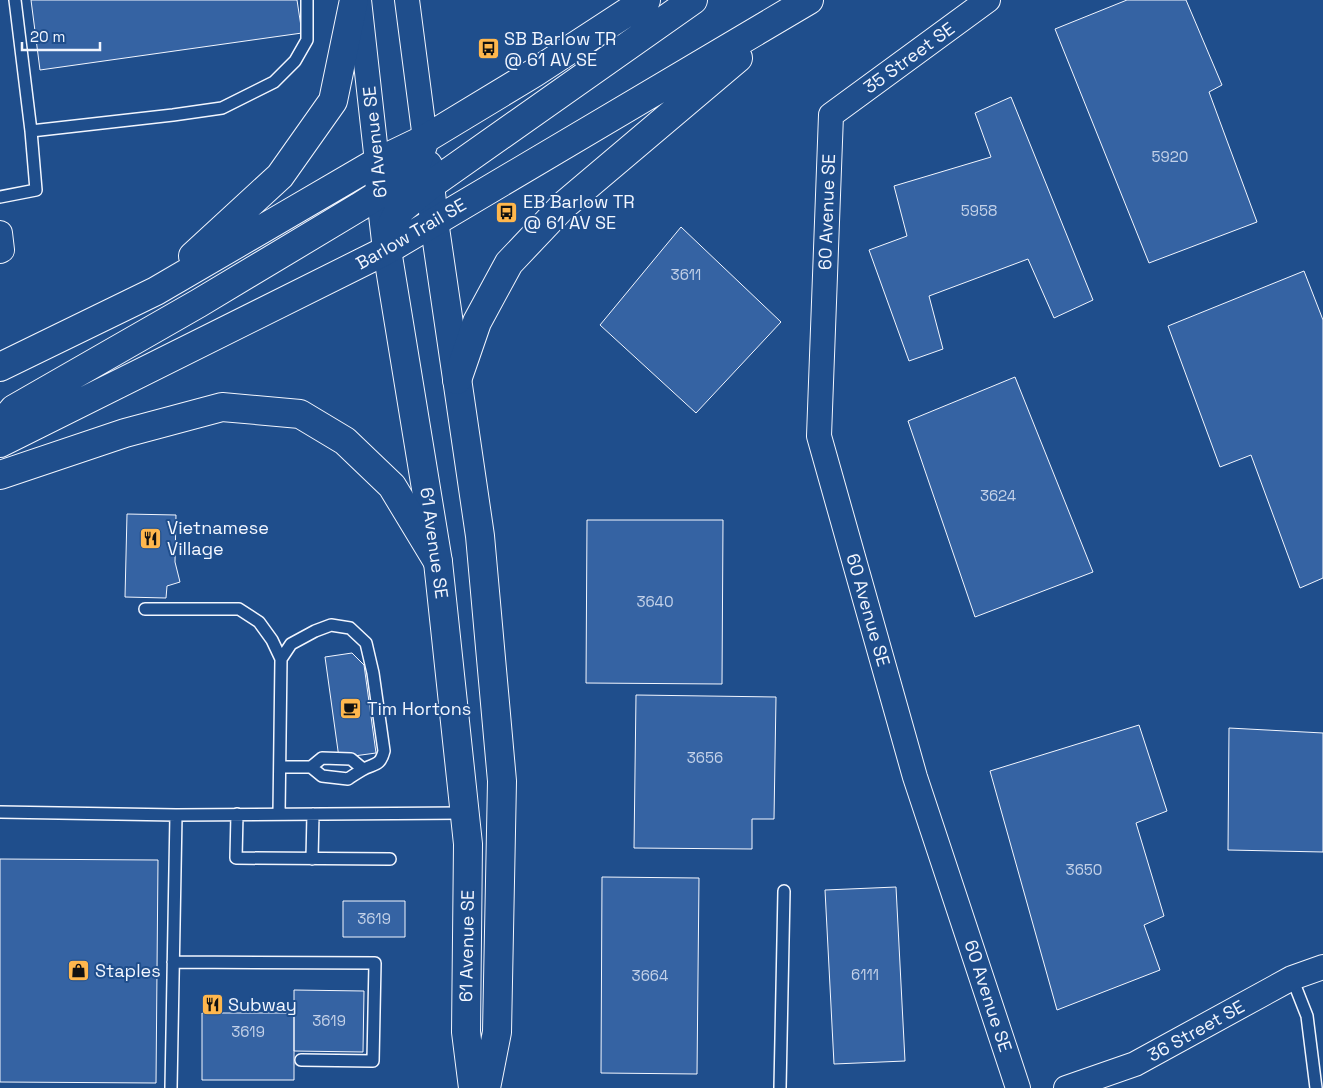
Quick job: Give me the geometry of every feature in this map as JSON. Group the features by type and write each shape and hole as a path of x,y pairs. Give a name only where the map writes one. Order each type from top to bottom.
{"main road":[{"path":"156,291 280,176 333,101 354,0"},
{"path":"0,367 156,291 377,162 425,139 534,73 646,0"},
{"path":"387,250 390,228 398,212 429,186 693,0"},
{"path":"457,380 477,322 509,263 570,200 804,3"},
{"name":"Barlow Trail SE","path":"0,443 387,250 804,3"},
{"path":"0,425 14,409 199,303 360,207 414,172 425,139"},
{"name":"61 Avenue SE","path":"425,139 429,186 480,536 502,781 498,1032 486,1088"},
{"name":"61 Avenue SE","path":"377,162 387,250 438,562 468,844 466,1032 473,1088"},
{"path":"0,476 125,433 222,407 300,414 345,441 392,486 438,562"}],"street":[{"name":"61 Avenue SE","path":"360,0 377,162"},
{"name":"61 Avenue SE","path":"407,0 425,139"},
{"name":"35 Street SE","path":"831,115 988,0"},
{"name":"60 Avenue SE","path":"831,115 819,436 915,777 1018,1088"},
{"name":"36 Street SE","path":"1066,1088 1134,1064 1292,978 1323,967"}],"lane":[{"path":"0,196 36,190 32,130 15,0"},
{"path":"32,130 222,108 274,82 295,61 307,40 307,0"},
{"path":"145,609 239,609 259,622 272,640 281,659 279,814"},
{"path":"280,767 311,767 322,776 348,779 363,769 376,765 382,759 384,751 373,673 366,643 350,628 331,625 315,631 291,644 281,659"},
{"path":"311,767 322,758 351,759 363,769"},
{"path":"0,812 176,815 464,813"},
{"path":"237,814 236,858 390,859"},
{"path":"312,859 313,814"},
{"path":"171,1088 176,815"},
{"path":"780,1088 784,891"},
{"path":"173,962 375,963 373,1062 301,1060"},
{"path":"1292,978 1307,1016 1316,1088"}],"building":[{"path":"31,0 297,0 302,33 40,70"},
{"path":"1127,0 1186,0 1222,85 1209,92 1257,222 1149,263 1055,29"},
{"path":"1011,97 1093,300 1054,318 1028,259 929,296 943,349 909,361 869,250 907,236 894,186 991,157 975,113"},
{"path":"681,227 781,322 696,413 600,325"},
{"path":"1304,271 1323,320 1323,578 1300,588 1251,455 1220,467 1168,326"},
{"path":"1015,377 1093,572 975,617 908,421"},
{"name":"Vietnamese Village","path":"127,514 176,515 175,562 180,582 167,586 166,598 125,597"},
{"path":"587,520 723,520 722,684 586,683"},
{"name":"Tim Hortons","path":"352,653 364,665 376,753 339,758 325,657"},
{"path":"636,695 776,697 774,819 752,819 752,849 634,848"},
{"path":"1139,725 1167,811 1136,823 1164,916 1144,925 1160,970 1057,1010 990,771"},
{"path":"1229,728 1323,733 1323,852 1228,850"},
{"name":"Staples","path":"0,859 158,860 156,1083 0,1082"},
{"path":"602,877 699,878 697,1074 601,1073"},
{"path":"896,887 905,1061 834,1064 825,890"},
{"path":"343,901 405,901 405,937 343,937"},
{"path":"294,990 364,991 363,1052 294,1051"},
{"path":"202,1013 294,1013 294,1080 202,1080"}],"place":[{"name":"SB Barlow TR @ 61 AV SE","path":"488,49"},
{"name":"EB Barlow TR @ 61 AV SE","path":"507,212"},
{"name":"Vietnamese Village","path":"151,538"},
{"name":"Tim Hortons","path":"351,709"},
{"name":"Staples","path":"79,971"},
{"name":"Subway","path":"212,1005"}]}
